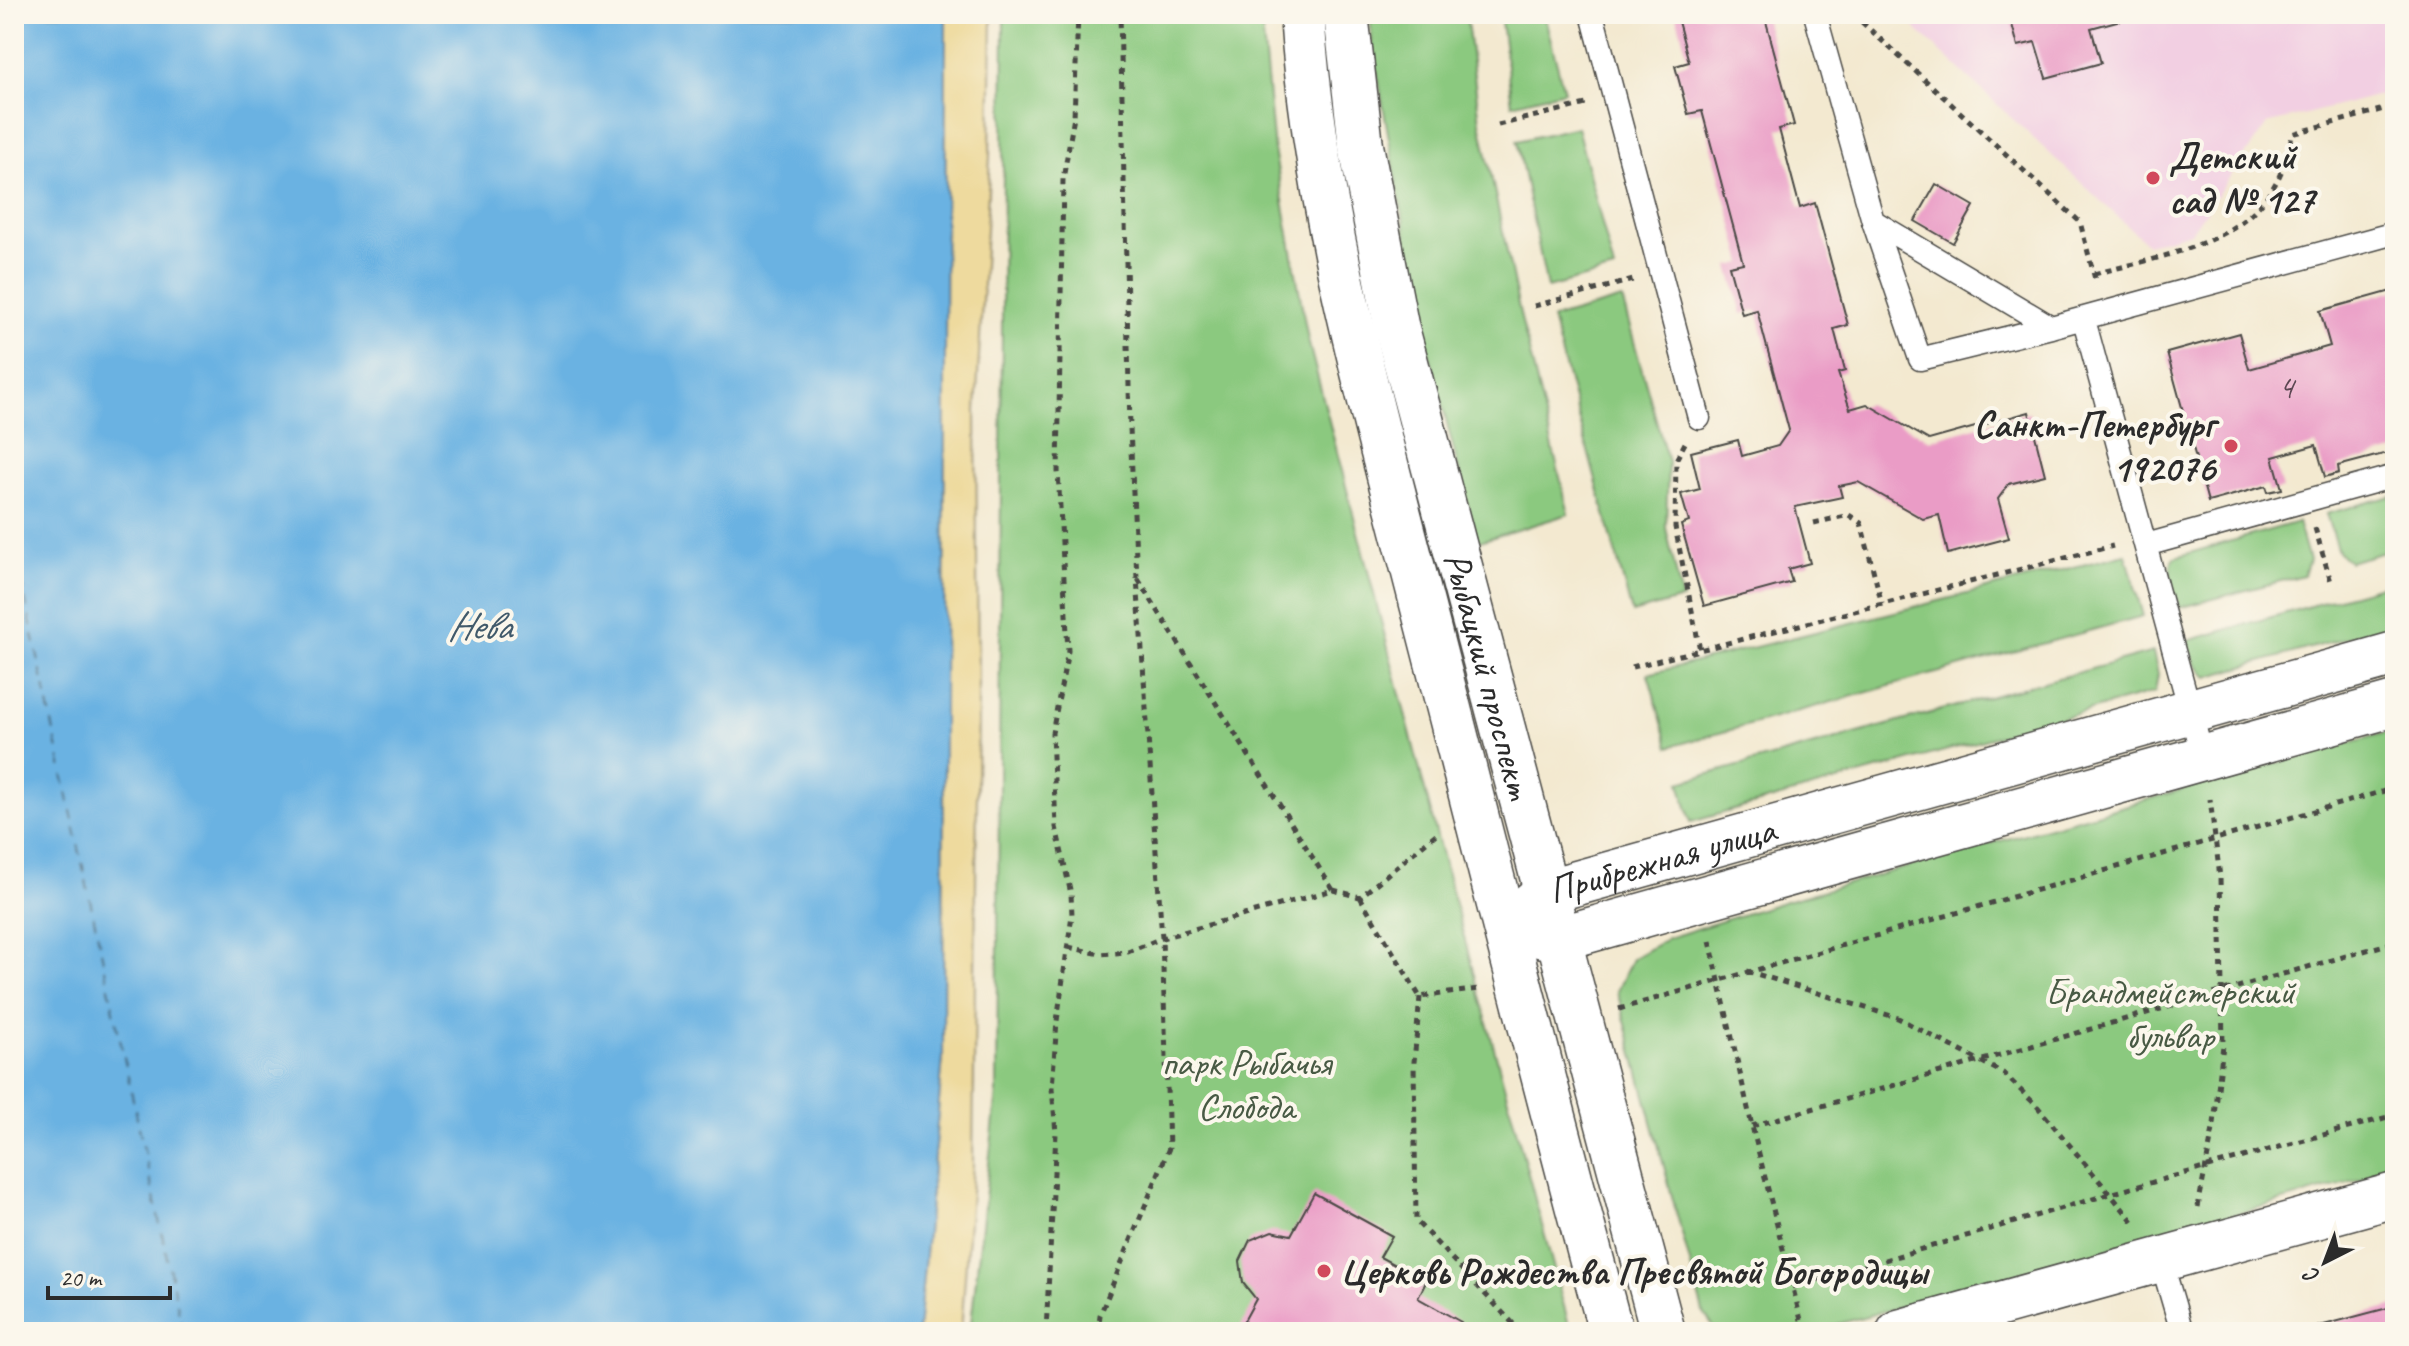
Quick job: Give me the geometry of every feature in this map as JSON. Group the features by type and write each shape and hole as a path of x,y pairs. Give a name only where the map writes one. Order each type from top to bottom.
{"street":[{"name":"Рыбацкий проспект","path":"1302,14 1317,152 1354,335 1611,1332"},
{"name":"Рыбацкий проспект","path":"1346,14 1361,146 1396,325 1663,1332"},
{"name":"Прибрежная улица","path":"1505,929 1545,892 2395,654"},
{"name":"Прибрежная улица","path":"1505,929 1558,939 2206,777 2395,704"},
{"path":"1899,1332 2150,1244 2395,1195"}],"lane":[{"path":"1592,14 1699,418"},
{"path":"1815,14 1873,221 1920,359 2094,317 2395,233"},
{"path":"1873,221 2051,327"},
{"path":"2094,317 2146,545 2206,777"},
{"path":"2146,545 2395,476"},
{"path":"2150,1244 2182,1332"}],"path":[{"path":"1046,1332 1056,1133 1052,1088 1057,1021 1072,915 1071,894 1056,827 1052,733 1068,651 1058,471 1063,179 1074,117 1078,14"},
{"path":"1098,1332 1100,1315 1169,1148 1162,938 1137,578 1130,428 1120,14"},
{"path":"1853,14 2080,222 2094,274 2094,317"},
{"path":"1498,125 1614,97"},
{"path":"2094,274 2178,252 2208,242 2236,227 2258,207 2275,185 2288,161 2292,134 2395,106"},
{"path":"1534,306 1661,273"},
{"path":"1699,418 1676,460 1675,527 1700,650"},
{"path":"2307,500 2331,582"},
{"path":"1814,523 1849,515 1861,523 1882,604"},
{"path":"1632,667 2116,545 2146,545"},
{"path":"1137,578 1333,890"},
{"path":"2196,1215 2207,1168 2223,1045 2216,838 2206,777"},
{"path":"1609,1011 2395,788"},
{"path":"1360,897 1445,827"},
{"path":"1067,947 1100,954 1128,952 1162,938 1333,890 1360,897 1420,997 1414,1062 1416,1221 1521,1332"},
{"path":"1707,929 1804,1332"},
{"path":"1752,1126 2395,942"},
{"path":"1747,971 1898,1018 2003,1073 2037,1106 2150,1244"},
{"path":"1420,997 1488,988"},
{"path":"1792,1287 2395,1115"}],"shaded area":[{"name":"Детский сад № 127","path":"1900,14 2395,14 2395,91 2267,124 2191,232 2147,244"}],"green space":[{"name":"парк Рыбачья Слобода","path":"1004,14 1261,14 1274,150 1308,340 1446,871 1571,1332 970,1332 997,1092"},
{"path":"1370,14 1466,14 1480,122 1520,314 1569,514 1477,542 1421,320 1372,43"},
{"path":"1500,14 1544,14 1564,91 1512,104"},
{"path":"1577,127 1614,270 1547,288 1517,141"},
{"path":"1622,299 1668,462 1666,528 1682,599 1632,613 1552,319"},
{"path":"2395,495 2395,549 2349,562 2338,552 2326,514"},
{"path":"2298,522 2309,560 2304,575 2179,608 2170,575 2175,557"},
{"path":"2126,554 2143,616 1669,747 1648,674"},
{"path":"2395,582 2395,624 2207,677 2195,664 2187,641"},
{"path":"2153,652 2158,674 2155,692 1691,822 1680,782"},
{"name":"Брандмейстерский бульвар","path":"2395,730 2395,1170 1809,1332 1717,1332 1703,1312 1617,991 1632,959 1668,938 1786,901"}],"sand":[{"path":"946,14 992,14 990,156 976,411 978,697 973,1165 961,1332 918,1332 943,1058"}],"water":[{"name":"Нева","path":"14,14 946,14 943,1058 918,1332 14,1332"}],"building":[{"path":"1676,14 1764,14 1794,125 1779,129 1800,208 1815,203 1848,325 1834,329 1845,371 1838,373 1850,409 1867,404 1929,440 2029,412 2045,475 2009,484 1998,499 2009,538 1948,554 1939,515 1923,519 1858,482 1839,486 1842,497 1795,507 1810,563 1788,569 1792,582 1704,606 1681,525 1689,522 1681,494 1700,489 1691,452 1738,440 1742,456 1778,446 1789,430 1757,310 1742,314 1729,266 1743,263 1702,111 1688,114 1675,66 1689,62"},
{"path":"2009,14 2127,14 2128,18 2091,28 2101,63 2046,78 2035,42 2018,46"},
{"path":"1936,184 1974,206 1953,243 1915,221"},
{"path":"2395,290 2395,451 2338,466 2339,473 2325,477 2316,445 2273,457 2282,489 2268,492 2266,486 2208,502 2167,353 2239,333 2249,369 2330,346 2320,311"},
{"name":"Церковь Рождества Пресвятой Богородицы","path":"1314,1193 1392,1236 1380,1257 1426,1282 1418,1298 1461,1322 1455,1332 1238,1332 1256,1299 1243,1283 1240,1261 1250,1240 1272,1231 1291,1235"},
{"path":"2395,1306 2395,1332 2301,1332 2301,1331"}],"ferry route":[{"path":"14,546 183,1332"}],"place":[{"name":"Детский сад № 127","path":"2153,178"},
{"name":"Санкт-Петербург 192076","path":"2231,446"},
{"name":"Церковь Рождества Пресвятой Богородицы","path":"1324,1271"}]}
